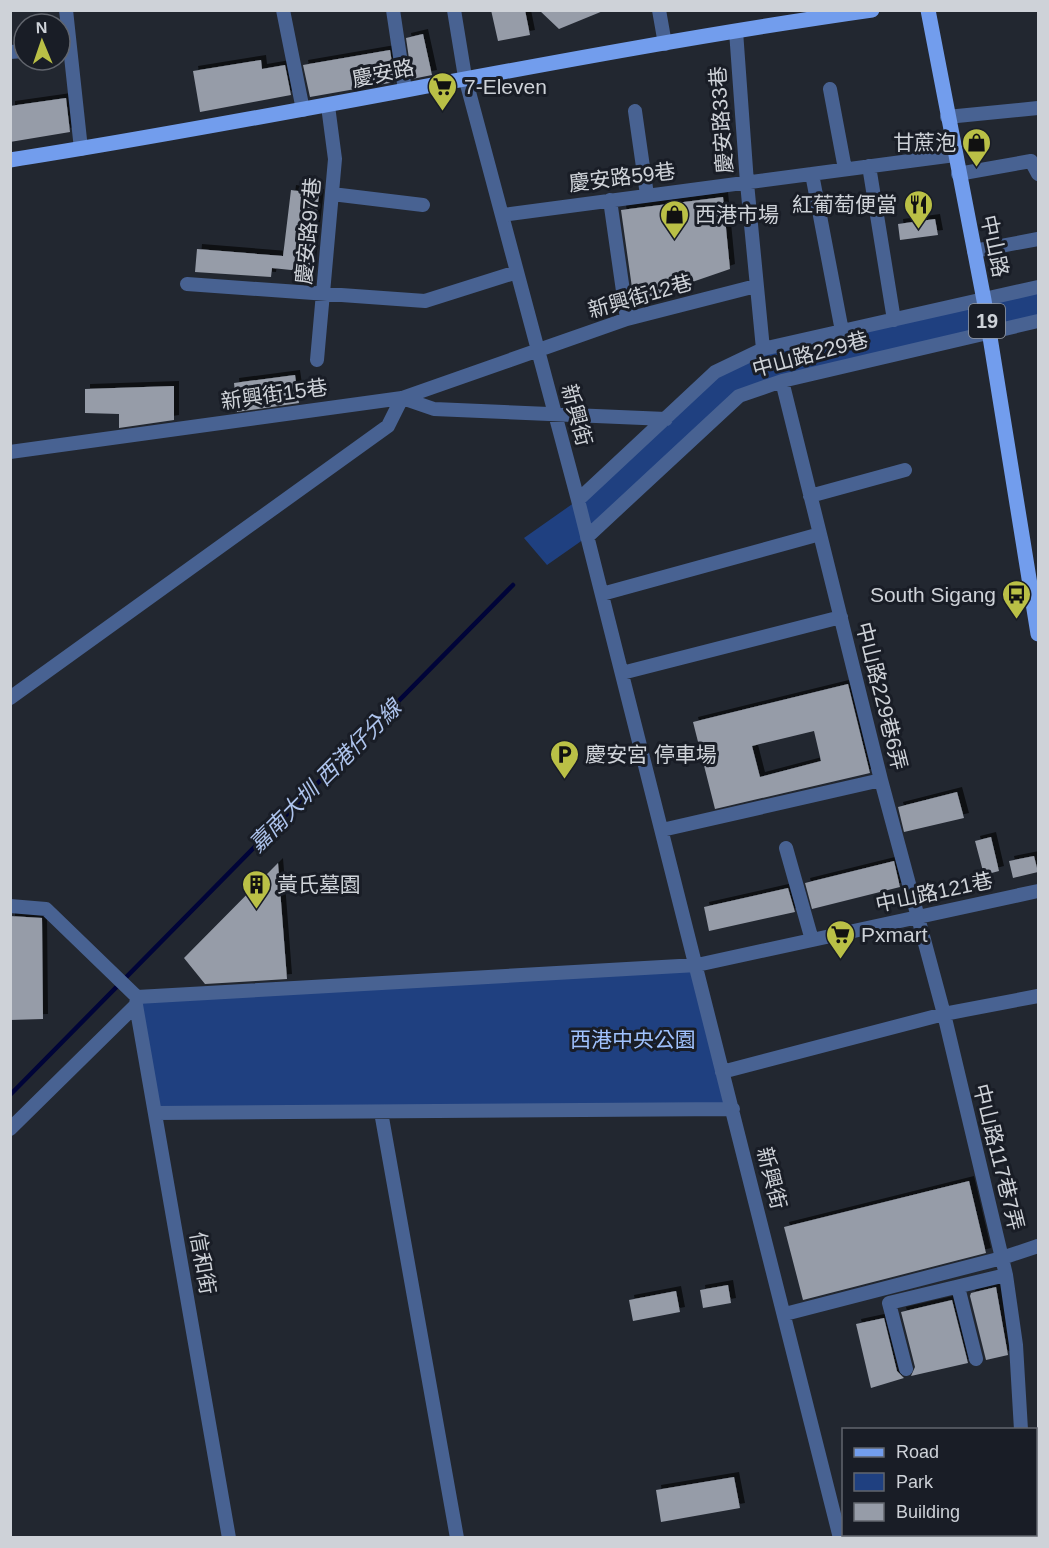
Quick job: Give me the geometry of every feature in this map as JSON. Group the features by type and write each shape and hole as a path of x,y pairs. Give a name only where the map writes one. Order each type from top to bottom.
{"main road":[{"name":"慶安路","path":"10,160 328,106 465,77 736,32 803,15 872,10"},
{"name":"中山路","path":"928,10 984,300 1038,634"}],"street":[{"path":"283,10 303,110"},
{"path":"393,10 405,90"},
{"name":"新興街","path":"454,10 465,77 578,500 840,1538"},
{"path":"659,10 665,44"},
{"name":"慶安路33巷","path":"736,32 747,183 763,349"},
{"path":"68,72 81,149"},
{"path":"830,89 844,169"},
{"name":"慶安路97巷","path":"317,360 335,159 328,106"},
{"path":"948,117 1038,108"},
{"path":"635,111 647,195"},
{"name":"慶安路59巷","path":"502,215 955,155"},
{"path":"958,174 1031,160 1038,174"},
{"path":"869,166 894,320"},
{"path":"812,174 842,331"},
{"path":"332,194 423,205"},
{"path":"610,200 627,319"},
{"path":"974,251 1038,239"},
{"path":"187,284 425,301 517,272"},
{"name":"新興街12巷","path":"538,351 627,319 756,286"},
{"path":"578,500 715,372 763,349 1038,287"},
{"name":"中山路229巷","path":"587,537 739,396 782,381 1038,321"},
{"name":"新興街15巷","path":"10,452 402,398 538,351"},
{"name":"中山路229巷6弄","path":"782,381 881,780 944,1014"},
{"path":"10,698 388,426 402,398 434,409 666,419"},
{"path":"810,496 905,470"},
{"path":"602,594 820,534"},
{"path":"622,673 841,617"},
{"path":"662,830 881,780"},
{"path":"786,848 812,940"},
{"name":"中山路121巷","path":"136,1001 697,965 1038,891"},
{"path":"10,906 46,909 111,971 136,1001 10,1129"},
{"path":"722,1072 944,1014 1038,996"},
{"name":"信和街","path":"136,1001 229,1538"},
{"name":"中山路117巷7弄","path":"944,1014 1006,1275 1016,1345 1021,1428"},
{"path":"156,1113 732,1109"},
{"path":"381,1112 457,1538"},
{"path":"784,1314 1002,1258 1038,1246"},
{"path":"906,1369 889,1303 1006,1275"},
{"path":"958,1287 976,1359"}],"green space":[{"path":"1038,287 1038,321 739,396 587,537 547,565 524,538 578,500 715,372 763,349"},
{"name":"西港中央公園","path":"697,965 733,1109 156,1113 137,997"}],"building":[{"path":"491,10 525,10 530,35 498,41"},
{"path":"539,10 603,10 603,11 559,29"},
{"path":"423,34 432,75 412,79 406,38"},
{"path":"390,50 395,82 310,97 303,65"},
{"path":"261,60 262,69 285,65 291,95 200,112 193,71"},
{"path":"66,98 70,132 10,142 10,106"},
{"path":"291,190 319,194 310,272 272,268 271,277 195,272 197,249 283,256"},
{"name":"西港市場","path":"723,197 730,269 634,302 621,210"},
{"name":"紅葡萄便當","path":"935,219 938,235 900,240 898,224"},
{"path":"295,375 299,403 237,412 234,383"},
{"path":"174,386 174,420 119,428 119,414 85,413 85,389"},
{"path":"848,684 870,773 715,809 693,722","holes":["814,731 821,761 760,777 752,746"]},
{"path":"957,792 964,818 904,832 898,807"},
{"path":"991,837 999,871 984,875 975,841"},
{"path":"1034,856 1038,872 1013,878 1009,861"},
{"path":"894,861 900,887 812,909 805,883"},
{"name":"黃氏墓園","path":"278,863 287,979 205,984 184,958"},
{"path":"788,888 795,912 709,931 704,907"},
{"path":"10,916 42,918 43,1019 10,1020"},
{"path":"969,1181 986,1253 803,1300 784,1227"},
{"path":"728,1285 731,1303 703,1308 700,1290"},
{"path":"996,1287 1008,1355 986,1360 970,1296 971,1293"},
{"path":"676,1291 680,1312 633,1321 629,1300"},
{"path":"952,1300 968,1363 911,1376 915,1367 901,1312"},
{"path":"884,1318 897,1371 904,1378 871,1388 856,1324"},
{"path":"734,1477 740,1508 661,1522 656,1490"}],"waterway":[{"name":"嘉南大圳 西港仔分線","path":"10,1095 513,585"}],"place":[{"name":"7-Eleven","path":"443,112"},
{"name":"甘蔗泡","path":"977,168"},
{"name":"紅葡萄便當","path":"918,230"},
{"name":"西港市場","path":"674,240"},
{"name":"South Sigang","path":"1017,620"},
{"name":"慶安宮 停車場","path":"564,780"},
{"name":"黃氏墓園","path":"256,910"},
{"name":"Pxmart","path":"840,960"}]}
